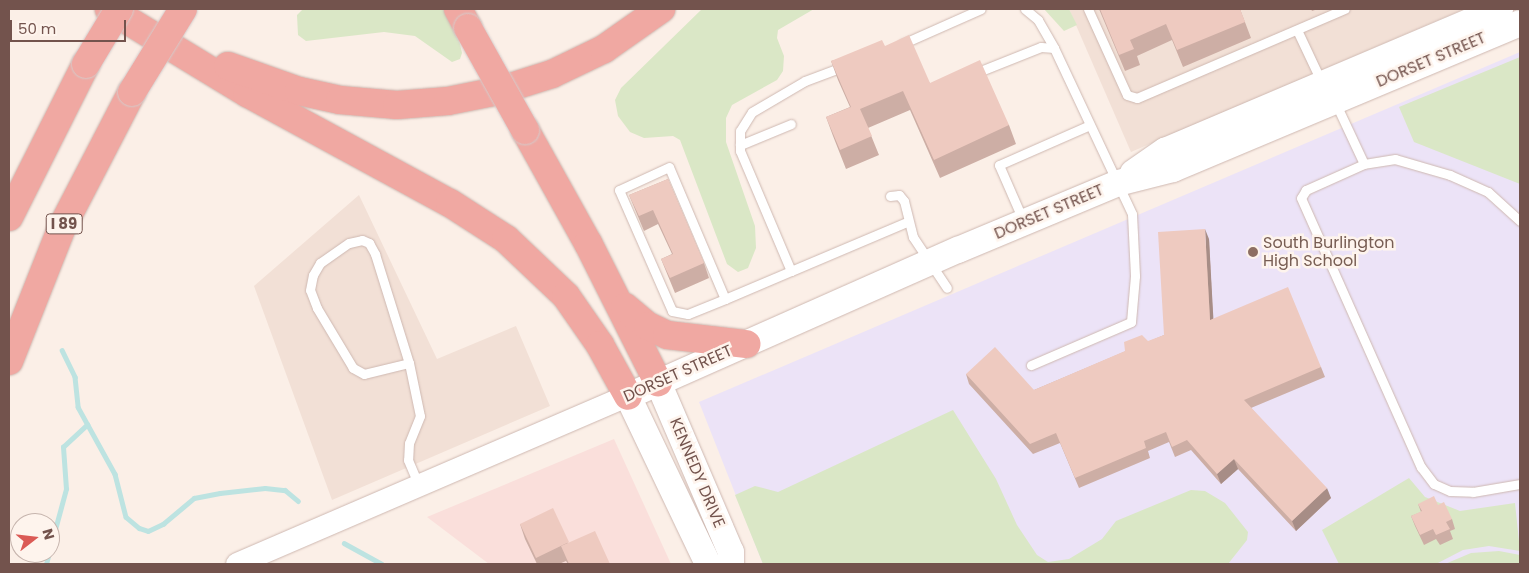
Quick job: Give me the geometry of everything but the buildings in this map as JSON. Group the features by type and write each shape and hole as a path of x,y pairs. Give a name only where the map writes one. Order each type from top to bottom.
{"highway":[{"path":"109,9 151,32 247,93 450,202 506,239 566,296 600,345 628,396"},
{"path":"9,217 86,64 119,9"},
{"name":"I 89","path":"9,361 62,227 132,92 183,9"},
{"path":"151,32 298,91 350,101 413,104 473,97 552,74 604,49 661,9"},
{"path":"463,18 614,292 658,382"},
{"path":"614,292 632,313 656,331 675,337 746,344"}],"main road":[{"name":"DORSET STREET","path":"628,396 928,263 1118,183 1173,169 1500,9"},
{"name":"DORSET STREET","path":"1329,92 1520,23"},
{"name":"KENNEDY DRIVE","path":"658,382 731,552 731,564"},
{"name":"KENNEDY DRIVE","path":"628,396 708,564"}],"street":[{"name":"DORSET STREET","path":"236,564 628,396"}],"lane":[{"path":"893,48 981,9"},
{"path":"1025,9 1038,20 1054,48 1132,214 1135,276 1131,322 1031,365"},
{"path":"1088,9 1126,95 1131,98 1346,9"},
{"path":"1296,30 1364,164"},
{"path":"960,79 1041,47 1054,48"},
{"path":"791,271 740,145 740,131 752,112 789,93 804,81 857,61"},
{"path":"740,145 791,124"},
{"path":"1024,223 998,165 1090,125"},
{"path":"1520,221 1488,192 1450,175 1395,159 1364,164 1306,190 1302,204 1413,455 1434,484 1450,492 1473,492 1520,484"},
{"path":"725,299 669,167 618,190 672,311 688,314 725,299 907,222"},
{"path":"890,196 900,195 904,201 907,222 928,263 947,288"},
{"path":"409,363 369,373 353,368 317,308 310,290 313,275 320,263 349,243 362,240 369,243 375,254 409,363 420,416 409,443 408,460 419,486"}],"shaded area":[{"path":"1069,9 1464,9 1131,152"},
{"name":"South Burlington High School","path":"1520,52 1520,564 763,564 699,402"},
{"path":"359,195 437,359 516,326 550,406 332,500 254,286"},
{"path":"614,439 671,564 489,564 427,517"}],"green space":[{"path":"303,9 443,9 458,35 462,53 460,59 452,62 415,36 384,32 306,41 298,35 297,15"},
{"path":"702,9 814,9 778,30 777,38 784,56 783,71 777,80 732,105 726,118 726,142 755,226 756,248 748,268 738,272 727,264 680,140 673,136 644,138 630,132 618,116 615,100 621,88"},
{"path":"1044,9 1069,9 1077,25 1064,31"},
{"path":"1520,57 1520,184 1414,142 1399,107"},
{"path":"953,410 996,479 1017,525 1037,555 1048,562 1069,559 1102,539 1116,521 1191,490 1205,491 1225,503 1248,532 1247,540 1228,564 763,564 735,495 755,486 778,492"},
{"path":"1409,478 1425,497 1460,511 1515,503 1520,551 1489,546 1463,550 1436,564 1339,564 1322,530"},
{"path":"1499,551 1520,555 1520,564 1445,564 1471,553"}],"waterway":[{"path":"62,350 75,377 78,407 115,474 126,517 139,528 148,531 163,524 194,498 220,493 265,488 285,490 298,501"},
{"path":"59,513 66,489 63,447 87,425"},
{"path":"344,543 382,564"}],"place":[{"name":"South Burlington High School","path":"1253,252"}]}
